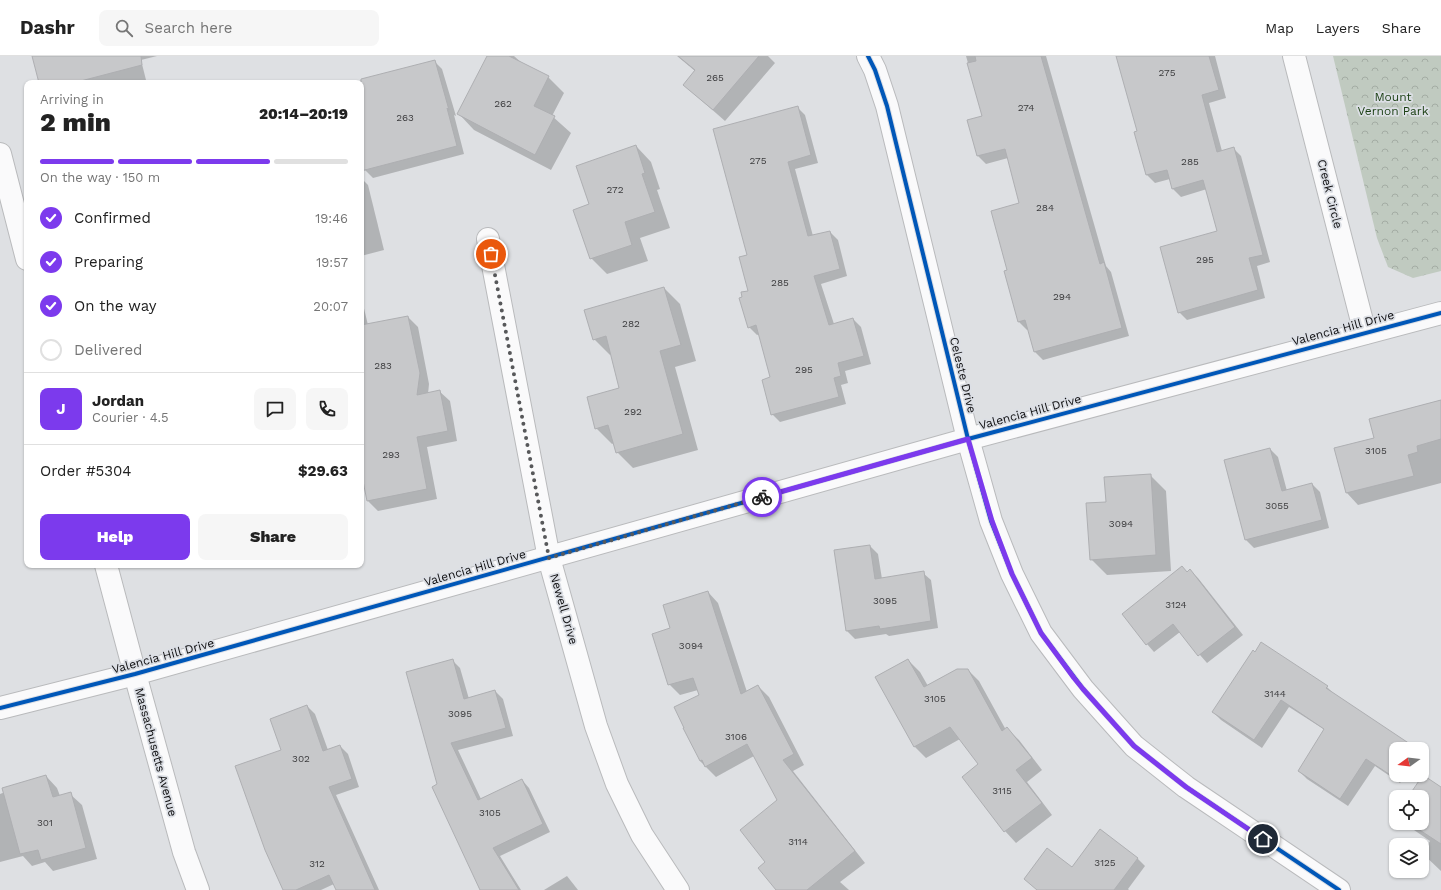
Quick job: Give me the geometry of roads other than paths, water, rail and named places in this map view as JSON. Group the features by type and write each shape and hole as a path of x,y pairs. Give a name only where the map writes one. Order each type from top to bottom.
{"street":[{"name":"Celeste Drive","path":"868,56 875,70 887,106 968,439 992,521 1012,574 1041,633 1083,689 1134,746 1186,787 1339,890"},
{"name":"Creek Circle","path":"1294,56 1365,333"},
{"path":"0,154 24,247"},
{"name":"Newell Drive","path":"488,239 549,558 596,726 617,784 642,834 678,890"},
{"name":"Valencia Hill Drive","path":"0,708 134,674 968,439 1441,313"},
{"name":"Massachusetts Avenue","path":"107,568 134,674 184,852 198,890"}],"park label":[{"name":"Mount Vernon Park","path":"1393,104"}]}
